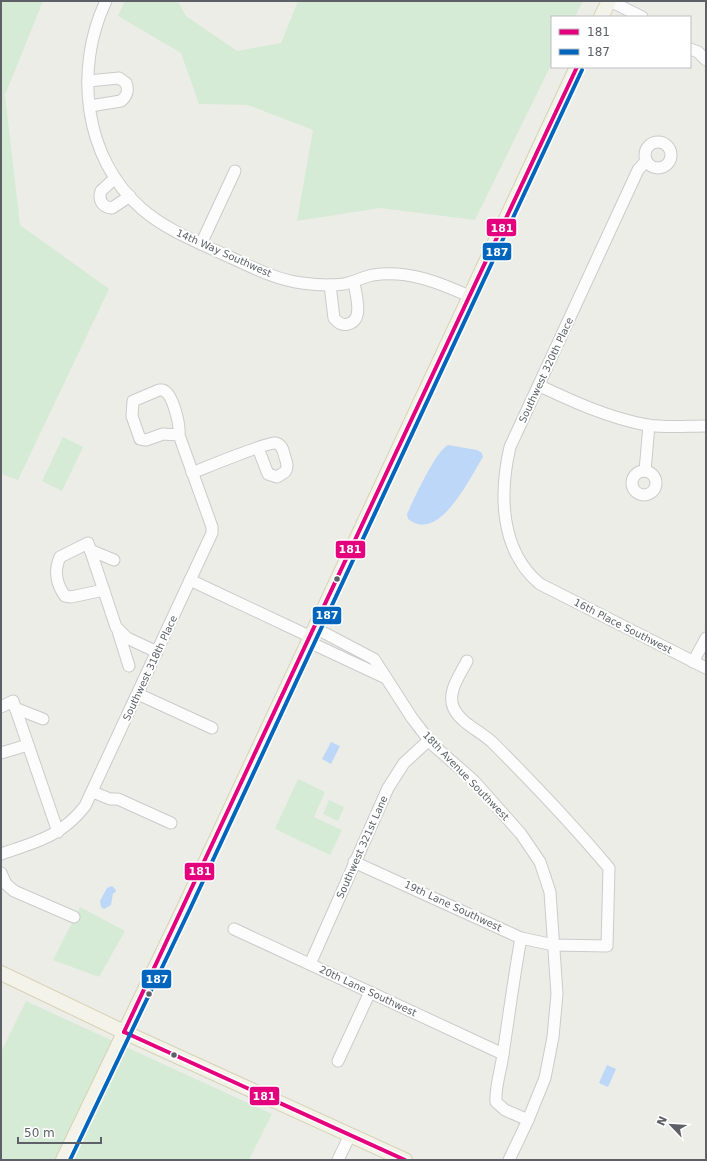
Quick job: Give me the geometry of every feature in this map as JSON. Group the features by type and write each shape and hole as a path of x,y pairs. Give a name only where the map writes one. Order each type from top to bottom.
{"main road":[{"path":"603,16 609,1"},
{"path":"63,1160 312,636 469,296 577,68"},
{"path":"1,973 124,1032 406,1160"}],"street":[{"name":"14th Way Southwest","path":"106,1 93,34 89,54 88,81 91,120 96,140 104,159 115,178 142,209 164,224 201,244 276,276 300,283 330,285 354,282 371,276 385,274 417,276 435,281 469,296"},
{"path":"609,1 640,16"},
{"path":"691,49 698,52 706,60"},
{"path":"88,81 119,78 126,83 128,91 124,99 121,101 90,106"},
{"name":"Southwest 320th Place","path":"540,584 525,570 518,560 513,548 505,512 505,472 510,447 540,386 638,170 646,161"},
{"path":"201,244 235,171"},
{"path":"115,178 100,191 99,195 104,206 112,208 130,196"},
{"path":"330,285 334,318 341,324 345,325 354,322 358,314 354,282"},
{"path":"540,386 615,418 649,425 706,426"},
{"name":"Southwest 318th Place","path":"1,854 58,832 75,820 86,806 213,530 179,435 179,424 169,394 166,391 159,390 133,401 132,416 140,439 146,440 163,434 179,435"},
{"path":"645,471 649,425"},
{"path":"192,473 258,448"},
{"path":"104,590 67,597 64,594 56,576 57,563 64,554 88,543 90,550 104,590 129,666"},
{"path":"90,550 114,560"},
{"name":"18th Avenue Southwest","path":"190,580 312,636 367,654 374,659 412,718 429,740 474,781 521,834 540,862 550,892 554,945 557,994 553,1037 545,1078 528,1120 509,1160"},
{"name":"16th Place Southwest","path":"540,584 706,668"},
{"path":"116,627 127,638 157,652"},
{"path":"694,662 706,638"},
{"name":"19th Lane Southwest","path":"354,862 521,938 554,945 607,946 609,868 589,844 491,742 460,716 454,709 452,693 467,661"},
{"path":"138,694 212,728"},
{"path":"1,706 13,701 58,832"},
{"path":"15,708 43,719"},
{"name":"Southwest 321st Lane","path":"310,964 388,788 404,763 429,740"},
{"path":"1,753 28,744"},
{"path":"93,792 110,799 118,799 171,823"},
{"path":"1,873 4,886 74,917"},
{"name":"20th Lane Southwest","path":"234,928 503,1054"},
{"path":"521,938 513,978 503,1054 495,1091 496,1102 505,1110 528,1120"},
{"path":"338,1061 370,992"},
{"path":"338,1160 350,1135"}],"green space":[{"path":"1,1 43,1 5,95 20,225 109,289 18,480 1,474"},
{"path":"125,1 178,1 186,16 237,51 281,43 298,1 583,1 576,16 551,16 551,65 475,220 380,208 297,221 313,130 248,105 199,104 181,53 118,16"},
{"path":"63,437 83,447 62,491 42,481"},
{"path":"298,779 325,792 314,817 342,830 330,855 275,829"},
{"path":"329,800 344,807 338,821 323,814"},
{"path":"80,907 125,931 99,977 53,960"},
{"path":"26,1001 272,1114 249,1160 1,1160 1,1052"}],"water":[{"path":"448,445 477,450 482,453 483,457 452,506 442,516 431,523 420,524 408,519 407,514 431,466 443,449"},
{"path":"331,742 340,746 331,764 322,759"},
{"path":"112,886 116,890 115,893 113,893 111,905 104,909 101,907 100,901 107,888"},
{"path":"607,1065 616,1069 608,1087 599,1083"}],"transit line":[{"name":"181","path":"124,1032 577,68"},
{"name":"187","path":"70,1160 190,909 582,70"},
{"name":"181","path":"124,1032 405,1160"}]}
